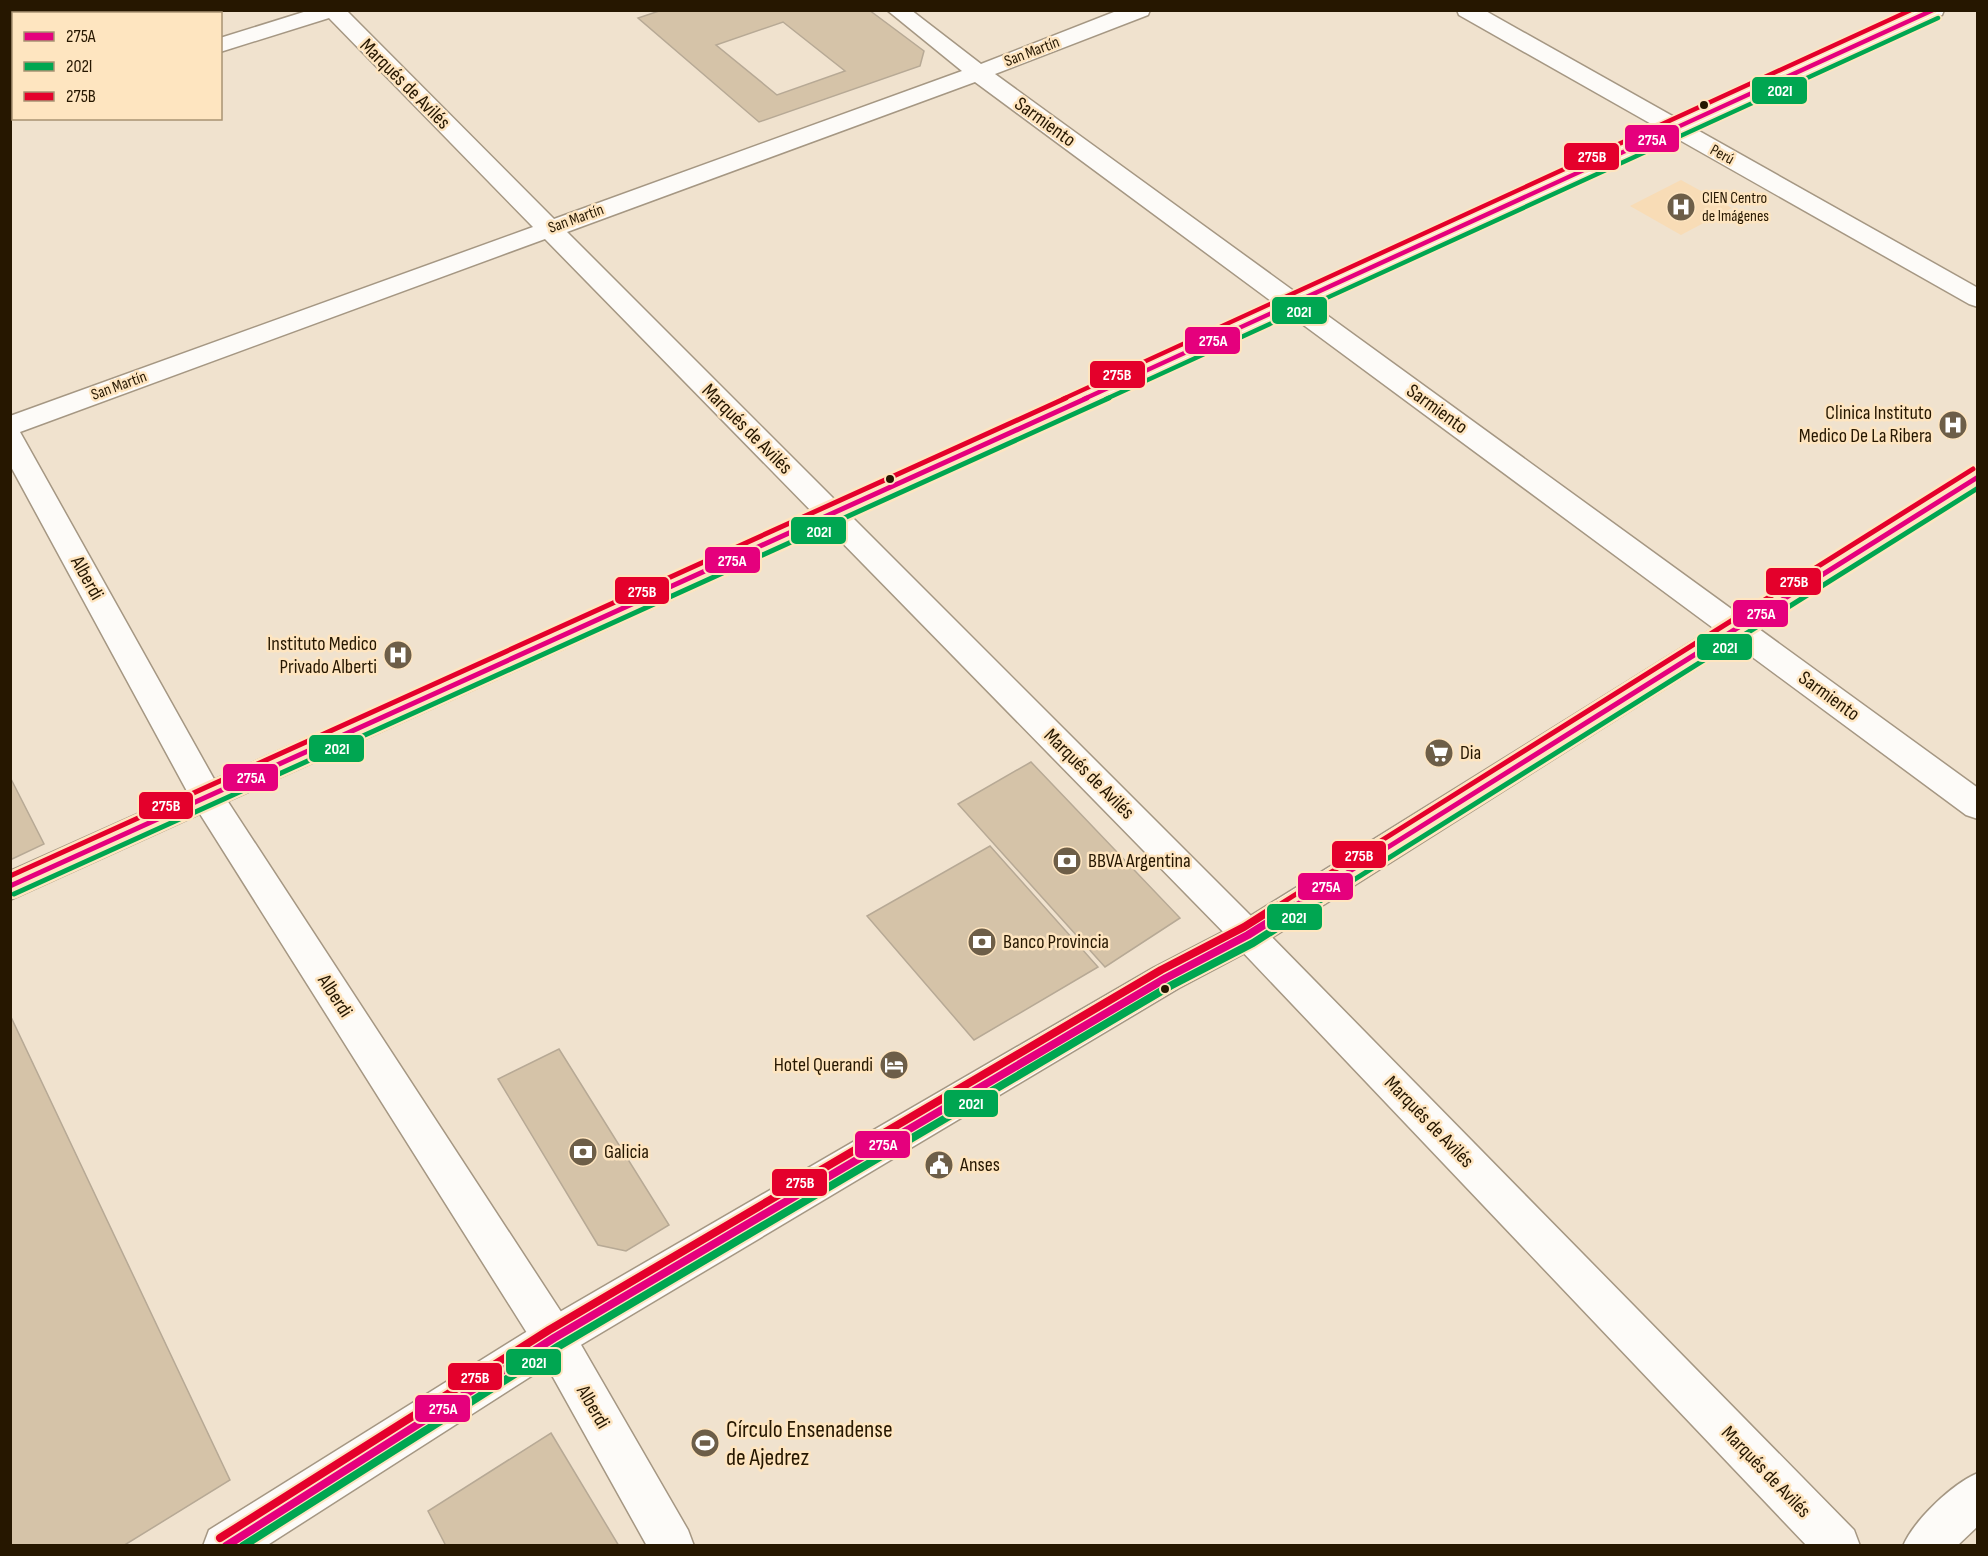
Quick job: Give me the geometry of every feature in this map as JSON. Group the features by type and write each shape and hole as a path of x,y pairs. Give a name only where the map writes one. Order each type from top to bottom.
{"street":[{"name":"Sarmiento","path":"897,10 978,73 1977,806"},
{"name":"San Martín","path":"10,426 978,73 1140,10"},
{"name":"Perú","path":"1467,10 1977,298"},
{"path":"10,886 832,515 1934,10"},
{"path":"222,44 334,11"},
{"name":"Marqués de Avilés","path":"334,11 1248,935 1838,1545"},
{"name":"Alberdi","path":"10,438 207,797 554,1338 672,1545"},
{"path":"225,1545 554,1338 1166,978 1248,935 1738,630 1977,477"},
{"path":"1925,1545 1977,1495"}],"shaded area":[{"name":"CIEN Centro de Imágenes","path":"1681,180 1732,208 1681,235 1630,206"}],"building":[{"path":"662,10 869,10 924,51 920,66 759,122 638,18","holes":["783,22 845,71 777,95 716,45"]},
{"name":"BBVA Argentina","path":"1031,762 1180,918 1105,967 958,804"},
{"path":"10,777 44,844 10,860"},
{"name":"Banco Provincia","path":"990,846 1098,967 974,1040 867,916"},
{"path":"10,1015 230,1480 123,1546 10,1546"},
{"name":"Galicia","path":"559,1049 669,1225 626,1251 598,1245 498,1079"},
{"path":"551,1433 619,1546 446,1546 428,1511"}],"transit line":[{"name":"275B","path":"10,876 828,507 1911,10"},
{"name":"275A","path":"10,886 832,515 1933,10"},
{"name":"202I","path":"14,894 836,523 1938,18"},
{"name":"275B","path":"220,1538 549,1330 1161,970 1244,927 1973,469"},
{"name":"275A","path":"226,1546 554,1338 1166,978 1248,935 1978,477"},
{"name":"202I","path":"243,1546 559,1346 1170,986 1253,943 1978,488"}],"place":[{"name":"CIEN Centro de Imágenes","path":"1681,207"},
{"name":"Clinica Instituto Medico De La Ribera","path":"1953,425"},
{"name":"Instituto Medico Privado Alberti","path":"398,655"},
{"name":"Dia","path":"1439,753"},
{"name":"BBVA Argentina","path":"1067,861"},
{"name":"Banco Provincia","path":"982,942"},
{"name":"Hotel Querandi","path":"894,1065"},
{"name":"Galicia","path":"583,1152"},
{"name":"Anses","path":"939,1165"},
{"name":"Círculo Ensenadense de Ajedrez","path":"705,1443"}]}
